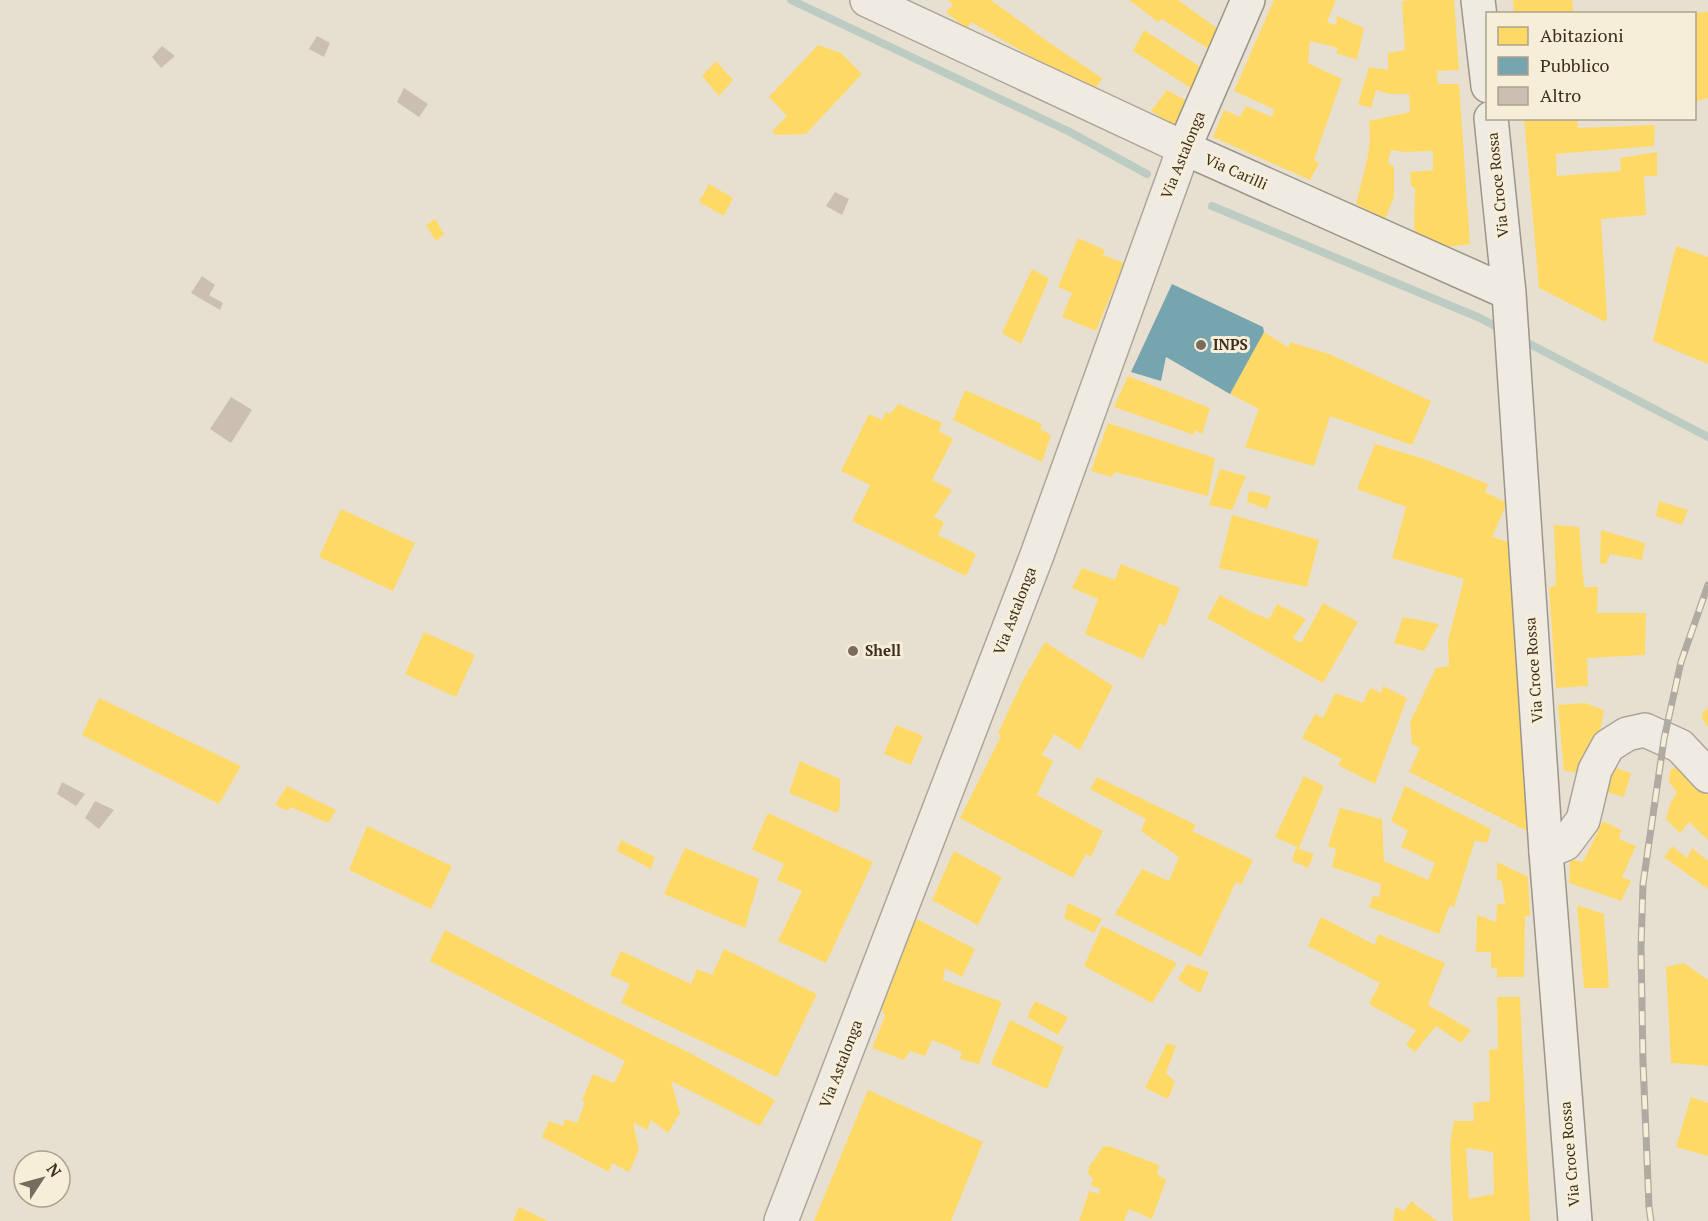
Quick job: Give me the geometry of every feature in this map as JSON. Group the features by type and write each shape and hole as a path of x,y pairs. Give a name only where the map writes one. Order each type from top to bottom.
{"street":[{"name":"Via Carilli","path":"867,0 1510,301"},
{"name":"Via Astalonga","path":"781,1221 1037,555 1184,148 1248,0"},
{"path":"1478,0 1486,69"},
{"name":"Via Croce Rossa","path":"1491,120 1510,301 1546,852 1575,1221"},
{"path":"1546,852 1565,844 1583,820 1595,770 1608,746 1627,734 1645,730 1680,746 1708,776"}],"building: Abitazioni":[{"path":"948,0 991,0 1102,78 1096,89 1078,83 971,22 967,29 946,12 953,5"},
{"path":"1129,0 1178,0 1222,32 1212,51 1162,19 1158,22"},
{"path":"1274,0 1336,0 1327,22 1336,25 1337,16 1364,28 1357,60 1336,53 1338,48 1310,41 1308,63 1342,79 1314,160 1319,163 1310,180 1213,137 1224,110 1240,117 1246,106 1272,117 1274,109 1234,91"},
{"path":"1454,0 1459,70 1437,71 1438,84 1459,84 1470,244 1446,247 1414,234 1415,188 1411,186 1410,172 1433,170 1433,151 1391,150 1388,163 1394,167 1394,197 1385,219 1356,204 1368,156 1369,121 1410,112 1409,94 1390,94 1376,90 1371,108 1358,104 1369,67 1388,70 1388,53 1405,50 1402,1"},
{"path":"1513,0 1572,0 1574,12 1514,12"},
{"path":"1708,12 1708,98 1696,101 1696,13"},
{"path":"1144,30 1205,70 1194,90 1133,51"},
{"path":"818,45 841,53 862,74 806,134 776,135 772,131 787,116 769,97"},
{"path":"716,61 733,80 719,96 702,76"},
{"path":"1167,90 1191,103 1177,127 1151,111"},
{"path":"1524,120 1577,120 1578,128 1655,125 1654,146 1556,154 1557,176 1621,171 1620,158 1657,152 1657,176 1644,176 1646,215 1601,219 1606,322 1539,288"},
{"path":"709,184 733,198 724,216 699,202"},
{"path":"435,219 444,234 436,241 426,225"},
{"path":"1078,238 1105,250 1103,255 1124,263 1096,331 1062,317 1072,293 1058,287"},
{"path":"1676,246 1708,257 1708,364 1653,341"},
{"path":"1032,269 1049,279 1021,344 1002,333"},
{"path":"1264,332 1289,348 1290,342 1329,354 1431,401 1412,445 1330,416 1314,466 1245,447 1259,409 1230,394"},
{"path":"1128,376 1210,408 1202,434 1194,430 1194,435 1114,407"},
{"path":"965,390 1042,424 1040,429 1051,435 1042,462 953,420"},
{"path":"898,404 942,423 939,431 953,439 932,480 952,490 934,517 944,522 938,535 976,554 966,576 852,521 870,485 841,471 869,414 882,420 886,412 890,414"},
{"path":"1108,423 1215,458 1208,496 1115,472 1112,477 1091,471"},
{"path":"1375,444 1424,459 1488,484 1485,492 1507,503 1492,537 1509,542 1533,834 1409,772 1420,748 1412,744 1410,722 1436,668 1449,666 1448,640 1464,579 1392,558 1406,507 1357,489"},
{"path":"1220,469 1246,476 1232,510 1209,505"},
{"path":"1249,491 1271,496 1267,509 1247,502"},
{"path":"1659,501 1688,510 1682,525 1656,516"},
{"path":"341,509 415,543 393,591 319,557"},
{"path":"1232,515 1319,540 1307,587 1219,568"},
{"path":"1554,525 1579,527 1584,587 1598,587 1597,613 1646,613 1645,655 1587,658 1588,686 1556,688 1549,588 1556,585"},
{"path":"1601,530 1645,543 1642,560 1610,554 1606,564 1600,563"},
{"path":"1121,564 1180,588 1165,627 1160,623 1143,659 1085,634 1098,599 1072,588 1082,568 1115,580"},
{"path":"1220,595 1269,619 1277,604 1306,619 1293,638 1301,643 1323,603 1358,622 1323,683 1207,618"},
{"path":"1403,617 1439,624 1424,651 1394,643"},
{"path":"424,632 475,655 456,697 405,674"},
{"path":"1045,642 1113,686 1080,750 1054,734 1042,755 1053,761 1037,795 1103,831 1091,857 1086,854 1073,878 960,818 1001,736 998,733 1023,680"},
{"path":"1383,686 1407,698 1375,784 1338,765 1342,759 1302,738 1315,714 1323,718 1335,693 1363,703 1370,688 1381,693"},
{"path":"99,698 241,766 219,804 82,735"},
{"path":"1585,703 1604,710 1589,774 1564,771 1558,705"},
{"path":"1708,708 1708,727 1702,719 1703,712"},
{"path":"896,725 923,736 911,765 884,754"},
{"path":"800,761 840,779 840,805 837,813 789,793"},
{"path":"1679,765 1694,786 1698,780 1708,792 1708,840 1689,822 1680,833 1666,819 1670,804 1677,793 1669,781 1670,770"},
{"path":"1609,766 1631,773 1624,797 1602,791"},
{"path":"1304,776 1324,786 1299,848 1275,837"},
{"path":"1097,777 1196,825 1192,831 1253,860 1241,885 1236,882 1201,957 1115,914 1142,869 1169,881 1179,857 1141,831 1146,819 1090,789"},
{"path":"287,786 336,810 328,823 291,807 288,811 275,805"},
{"path":"1405,786 1491,829 1487,843 1475,840 1454,907 1450,905 1439,934 1369,907 1373,896 1379,897 1381,884 1332,867 1336,849 1328,846 1340,808 1382,819 1384,861 1428,880 1435,863 1401,847 1408,831 1391,821"},
{"path":"768,813 873,862 826,963 778,941 802,891 777,880 784,864 752,849"},
{"path":"1603,821 1621,830 1619,839 1636,846 1622,877 1631,881 1621,901 1569,883 1570,859 1583,862"},
{"path":"367,826 452,866 431,909 349,870"},
{"path":"621,840 655,857 651,869 617,851"},
{"path":"1672,846 1687,858 1692,848 1708,861 1708,889 1664,857"},
{"path":"685,848 759,879 745,928 664,894"},
{"path":"1296,848 1314,854 1308,868 1292,861"},
{"path":"954,851 1002,877 978,925 932,900"},
{"path":"1497,862 1528,877 1530,916 1525,916 1524,977 1497,977 1497,968 1491,968 1491,952 1476,952 1477,915 1496,922 1497,904 1505,904 1502,881 1497,880"},
{"path":"1068,903 1102,919 1094,933 1064,918"},
{"path":"1577,905 1604,914 1609,988 1584,988"},
{"path":"1321,917 1375,945 1378,934 1445,963 1428,1005 1471,1030 1461,1043 1436,1026 1415,1052 1406,1045 1416,1030 1369,1004 1380,983 1308,946"},
{"path":"917,919 975,949 962,977 945,968 943,980 1002,1002 979,1064 960,1059 962,1052 932,1040 925,1056 910,1051 904,1060 872,1048 885,1016 882,1009 899,961 899,955"},
{"path":"1102,926 1177,963 1152,1003 1084,966"},
{"path":"445,930 692,1054 775,1100 760,1126 671,1081 680,1113 668,1133 651,1120 647,1130 633,1122 639,1150 629,1172 612,1163 609,1172 542,1137 549,1121 563,1126 565,1119 577,1123 585,1103 582,1100 593,1074 614,1083 625,1061 430,961"},
{"path":"724,949 817,994 777,1077 621,1003 630,984 610,975 621,951 691,984 697,969 712,975"},
{"path":"1684,963 1708,980 1708,1066 1671,1063 1666,967"},
{"path":"1187,964 1209,972 1200,993 1178,980"},
{"path":"1497,997 1520,997 1530,1221 1453,1221 1450,1144 1454,1121 1474,1121 1473,1103 1490,1101 1489,1050 1498,1049","holes":["1466,1148 1493,1152 1494,1194 1469,1199"]},
{"path":"1035,1001 1068,1017 1058,1035 1027,1017"},
{"path":"1010,1020 1064,1047 1047,1089 991,1064"},
{"path":"1167,1043 1176,1046 1166,1073 1175,1082 1168,1099 1145,1088"},
{"path":"868,1090 983,1142 951,1221 814,1221"},
{"path":"1691,1097 1708,1103 1708,1156 1676,1147"},
{"path":"1109,1146 1159,1165 1157,1174 1166,1180 1152,1219 1129,1209 1124,1221 1079,1221 1089,1191 1099,1194 1100,1189 1091,1185 1093,1179 1088,1173 1089,1167 1103,1147"},
{"path":"1411,1201 1437,1221 1393,1221 1395,1207 1404,1211"},
{"path":"519,1207 548,1221 513,1221"}],"building: Pubblico":[{"name":"INPS","path":"1172,284 1263,327 1264,332 1230,394 1166,357 1161,381 1131,372"}],"building: Altro":[{"path":"317,36 330,43 324,57 309,49"},
{"path":"162,46 175,56 161,68 152,57"},
{"path":"404,88 428,104 419,117 397,102"},
{"path":"835,192 849,199 842,215 826,206"},
{"path":"202,276 215,285 209,295 223,303 220,310 191,293"},
{"path":"231,397 252,410 231,443 210,429"},
{"path":"62,782 85,794 76,806 57,794"},
{"path":"95,801 114,810 99,829 85,818"}],"waterway":[{"path":"791,0 1068,131 1147,174"},
{"path":"1212,206 1480,318 1504,331"},
{"path":"1520,339 1708,437"}],"railway":[{"path":"1651,1221 1643,1062 1641,948 1643,884 1664,739 1681,662 1708,585"}],"place":[{"name":"INPS","path":"1201,345"},
{"name":"Shell","path":"853,651"}]}
